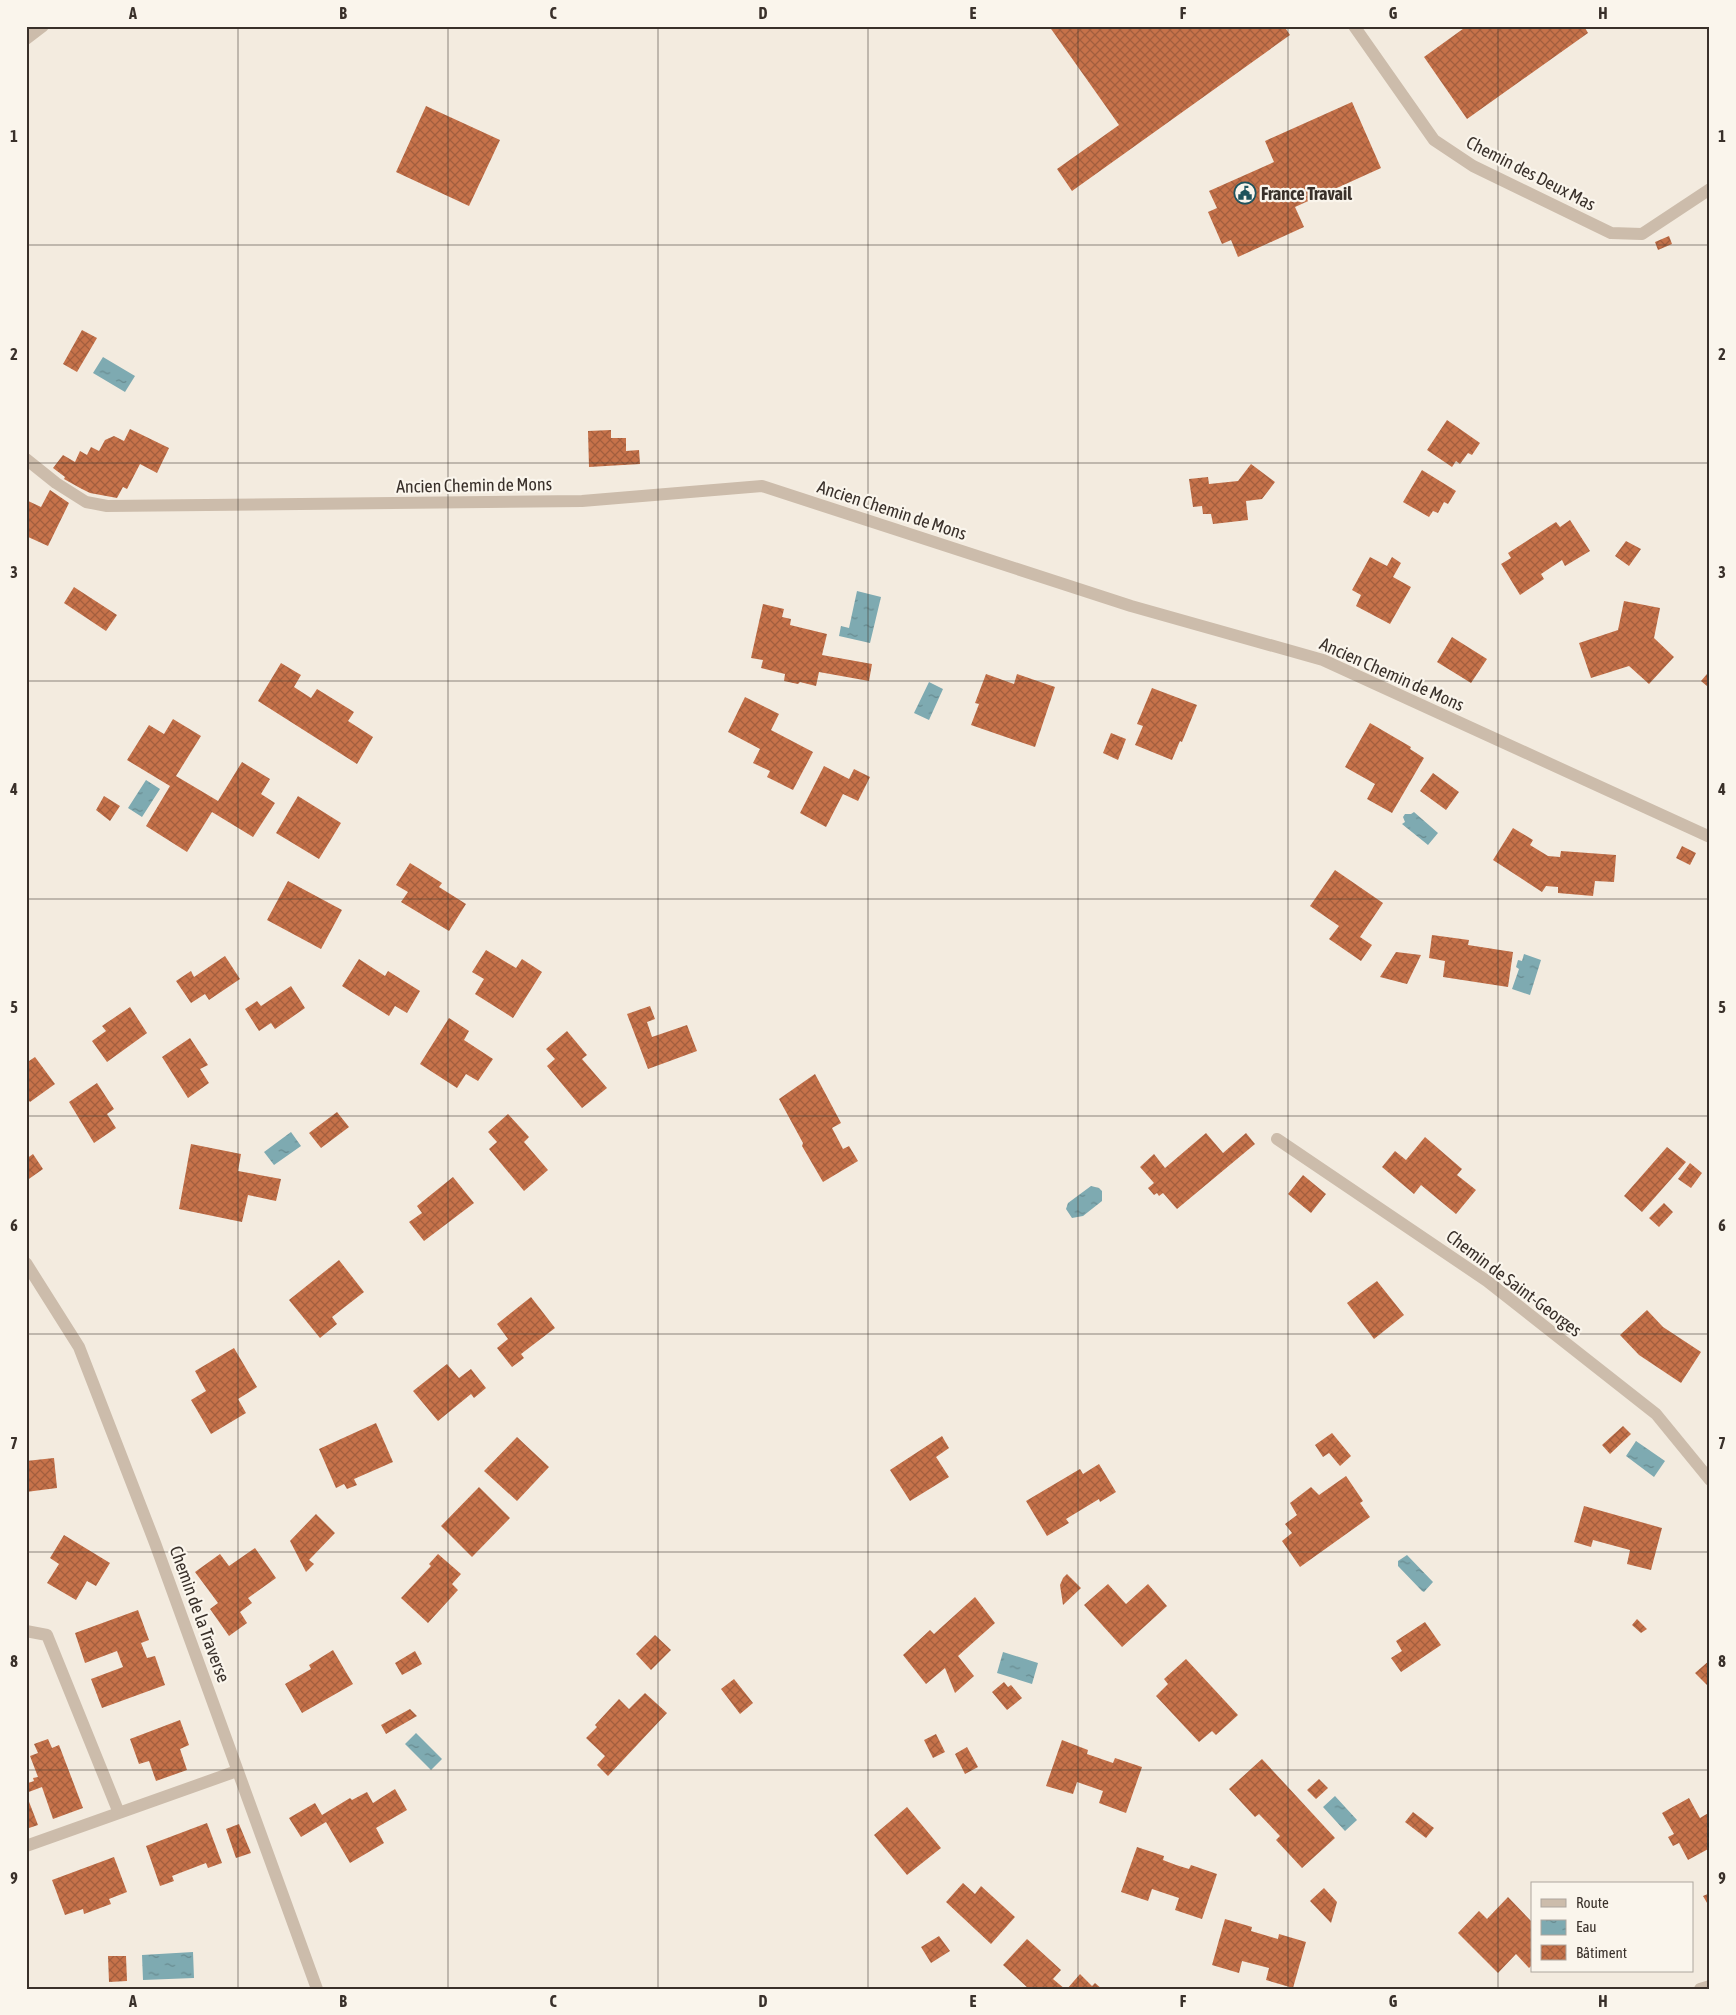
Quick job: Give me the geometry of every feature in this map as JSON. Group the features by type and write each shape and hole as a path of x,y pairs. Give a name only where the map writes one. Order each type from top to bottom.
{"street":[{"path":"26,39 43,26"},
{"name":"Chemin des Deux Mas","path":"1354,26 1434,140 1473,166 1611,233 1642,234 1710,189"},
{"name":"Ancien Chemin de Mons","path":"26,459 56,484 86,502 107,506 582,501 762,486 1131,606 1323,660 1710,837"},
{"name":"Chemin de Saint-Georges","path":"1277,1139 1487,1281 1656,1414 1710,1480"},
{"name":"Chemin de la Traverse","path":"26,1263 79,1346 156,1544 316,1989"},
{"path":"26,1631 47,1635 119,1813"},
{"path":"26,1846 237,1771"},
{"path":"1700,1989 1710,1986"}],"water":[{"path":"103,357 135,376 125,392 93,373"},
{"path":"857,591 881,597 870,643 839,636 841,626 849,628"},
{"path":"929,682 943,689 929,720 914,713"},
{"path":"146,780 160,789 142,817 128,808"},
{"path":"1414,812 1438,833 1428,845 1402,824 1405,822 1403,817 1405,814"},
{"path":"1524,954 1541,960 1530,995 1512,989 1519,969 1516,967 1518,960 1522,961"},
{"path":"291,1132 301,1146 274,1165 264,1152"},
{"path":"1091,1186 1102,1191 1102,1201 1083,1216 1072,1218 1066,1209 1068,1203"},
{"path":"1636,1441 1665,1461 1654,1477 1626,1456"},
{"path":"1407,1555 1433,1582 1424,1592 1398,1566 1398,1561"},
{"path":"1003,1652 1038,1663 1032,1684 997,1673"},
{"path":"416,1733 442,1759 431,1770 405,1744"},
{"path":"1335,1796 1357,1820 1345,1831 1323,1807"},
{"path":"193,1952 194,1978 143,1980 142,1955"}],"building":[{"path":"1049,26 1284,26 1290,35 1072,191 1057,169 1119,125"},
{"path":"1467,26 1584,26 1588,33 1467,119 1424,57"},
{"path":"1352,102 1381,168 1295,207 1304,227 1238,257 1231,240 1222,244 1208,212 1217,208 1209,191 1274,162 1265,141"},
{"path":"426,106 500,140 469,206 396,172"},
{"path":"1669,236 1672,244 1658,250 1655,242"},
{"path":"82,330 97,338 77,372 63,364"},
{"path":"1447,420 1480,443 1472,455 1468,453 1460,464 1456,461 1452,467 1427,450"},
{"path":"130,429 169,448 157,473 140,464 127,489 123,487 117,498 90,493 64,479 65,477 53,468 63,455 75,462 80,451 87,455 91,447 99,451 105,440 114,436 124,441"},
{"path":"611,430 611,438 626,438 626,451 639,450 640,464 589,467 588,431"},
{"path":"1251,464 1275,482 1262,499 1246,501 1248,520 1213,524 1211,514 1203,514 1202,506 1193,507 1189,479 1208,477 1209,484 1238,481"},
{"path":"1422,470 1456,491 1448,504 1444,502 1438,513 1433,511 1429,517 1403,502"},
{"path":"50,490 69,503 48,546 26,536 26,500 41,507"},
{"path":"1570,520 1590,551 1565,566 1562,560 1541,574 1544,579 1520,595 1501,564 1511,558 1508,553 1556,522 1560,527"},
{"path":"1626,541 1641,549 1629,566 1615,556"},
{"path":"1370,557 1387,566 1392,557 1401,563 1393,577 1411,587 1390,624 1356,606 1361,595 1352,590"},
{"path":"74,587 117,615 106,631 64,603"},
{"path":"1624,601 1660,608 1654,638 1674,657 1649,684 1629,666 1591,678 1579,643 1618,630"},
{"path":"763,604 784,609 782,617 791,619 790,625 827,634 822,655 872,664 869,681 819,672 816,686 800,682 798,684 784,681 785,674 761,668 763,660 751,658"},
{"path":"1452,637 1487,659 1471,683 1437,662"},
{"path":"281,663 301,675 294,687 311,698 317,689 354,712 348,721 373,737 357,764 258,701"},
{"path":"986,674 1014,684 1017,674 1055,687 1035,747 971,725 979,704 975,703"},
{"path":"1707,674 1710,676 1710,682 1707,686 1701,681"},
{"path":"1152,688 1197,705 1182,742 1180,741 1172,760 1135,745 1143,726 1137,724"},
{"path":"745,697 779,714 771,730 813,752 793,790 767,777 770,771 753,763 760,749 728,732"},
{"path":"173,719 201,736 176,776 218,801 242,762 270,779 261,794 275,803 253,837 212,812 187,852 146,826 170,786 127,760 149,725 164,734"},
{"path":"1370,723 1411,747 1410,749 1424,758 1392,813 1367,799 1375,784 1345,767"},
{"path":"1111,733 1126,739 1118,760 1103,753"},
{"path":"824,766 849,779 854,769 870,777 858,801 843,794 826,827 800,813"},
{"path":"1433,773 1459,792 1446,810 1420,791"},
{"path":"104,796 120,806 110,821 96,810"},
{"path":"298,796 341,823 319,859 276,833"},
{"path":"1513,828 1533,840 1530,845 1548,856 1560,857 1561,851 1616,855 1614,882 1595,881 1593,896 1558,893 1558,887 1546,886 1542,892 1493,860"},
{"path":"1682,846 1696,853 1690,865 1676,858"},
{"path":"410,863 442,883 439,887 466,904 449,931 401,902 408,892 396,885"},
{"path":"1335,870 1383,903 1360,937 1372,945 1361,961 1329,939 1339,926 1310,906"},
{"path":"288,881 342,910 321,949 267,920"},
{"path":"1432,935 1469,940 1468,945 1513,952 1508,987 1443,977 1445,961 1429,958"},
{"path":"486,950 516,968 522,959 542,972 513,1018 475,994 484,979 472,972"},
{"path":"1396,952 1421,955 1407,984 1380,977"},
{"path":"225,956 240,979 209,1000 205,994 191,1003 176,981 191,971 194,977"},
{"path":"359,959 385,976 388,971 420,991 407,1013 395,1006 389,1016 342,986"},
{"path":"291,986 305,1008 275,1029 271,1023 259,1031 245,1009 257,1001 261,1006"},
{"path":"650,1006 655,1019 647,1022 652,1037 687,1025 697,1051 648,1069 627,1014"},
{"path":"130,1007 147,1033 107,1062 92,1041 106,1031 102,1026"},
{"path":"449,1018 469,1031 464,1040 493,1059 478,1081 466,1074 457,1088 420,1064"},
{"path":"567,1031 587,1055 582,1059 607,1088 582,1108 547,1066 555,1059 546,1049"},
{"path":"190,1038 208,1065 200,1069 209,1083 188,1098 162,1057"},
{"path":"35,1057 55,1084 30,1102 26,1097 26,1063"},
{"path":"815,1074 841,1123 832,1128 843,1149 849,1146 858,1161 823,1182 802,1146 803,1143 779,1099"},
{"path":"97,1083 114,1109 107,1114 116,1128 94,1143 69,1102"},
{"path":"337,1112 349,1127 321,1148 309,1133"},
{"path":"508,1114 529,1137 524,1142 548,1170 524,1191 489,1149 497,1142 488,1132"},
{"path":"1206,1133 1223,1153 1246,1133 1255,1144 1177,1209 1163,1193 1159,1196 1157,1193 1154,1195 1148,1188 1154,1183 1140,1167 1154,1154 1165,1168"},
{"path":"1425,1137 1462,1169 1457,1175 1476,1190 1456,1214 1421,1185 1414,1194 1382,1167 1395,1151 1406,1160"},
{"path":"191,1144 241,1154 238,1171 281,1179 276,1201 248,1195 242,1222 179,1209"},
{"path":"1667,1147 1686,1162 1642,1212 1624,1196"},
{"path":"33,1154 43,1169 26,1181 26,1159"},
{"path":"1690,1163 1702,1173 1691,1188 1678,1179"},
{"path":"1303,1175 1326,1194 1311,1213 1288,1194"},
{"path":"453,1177 474,1203 424,1241 409,1222 422,1213 417,1206"},
{"path":"1664,1203 1673,1212 1659,1227 1649,1218"},
{"path":"339,1260 364,1292 332,1317 337,1324 320,1338 289,1300"},
{"path":"1377,1281 1404,1315 1374,1339 1347,1303"},
{"path":"531,1297 555,1328 521,1354 524,1358 512,1367 497,1348 508,1339 497,1324"},
{"path":"1647,1310 1663,1327 1701,1352 1681,1383 1639,1355 1620,1335"},
{"path":"234,1348 257,1387 238,1399 246,1413 211,1434 191,1400 206,1391 195,1371"},
{"path":"447,1364 459,1378 471,1369 486,1388 474,1398 471,1394 438,1421 413,1391"},
{"path":"376,1423 393,1462 354,1479 357,1485 347,1489 344,1484 336,1488 319,1449"},
{"path":"1623,1426 1631,1434 1610,1454 1602,1445"},
{"path":"1332,1433 1351,1456 1340,1466 1329,1453 1323,1457 1315,1445"},
{"path":"942,1436 949,1448 936,1457 949,1477 910,1501 890,1470"},
{"path":"517,1437 549,1467 517,1501 484,1471"},
{"path":"54,1458 57,1488 26,1492 26,1461"},
{"path":"1099,1464 1116,1492 1100,1502 1099,1499 1066,1519 1069,1523 1047,1536 1026,1501 1080,1469 1083,1474"},
{"path":"1346,1476 1363,1501 1360,1503 1370,1517 1300,1567 1282,1541 1292,1533 1285,1524 1297,1515 1290,1503 1311,1487 1319,1495"},
{"path":"479,1487 510,1518 472,1557 441,1526"},
{"path":"1584,1506 1662,1528 1651,1570 1627,1564 1630,1550 1593,1540 1591,1547 1574,1542"},
{"path":"316,1514 335,1533 309,1560 314,1564 306,1572 290,1541"},
{"path":"64,1535 110,1563 96,1586 87,1581 76,1600 47,1583 59,1564 50,1558"},
{"path":"255,1548 276,1578 248,1598 252,1603 240,1612 247,1623 229,1636 210,1609 218,1603 195,1572 220,1554 229,1566"},
{"path":"438,1554 461,1574 452,1584 458,1590 428,1623 401,1598 431,1566 429,1564"},
{"path":"1067,1574 1081,1588 1063,1605 1060,1585"},
{"path":"1108,1584 1126,1604 1148,1584 1167,1606 1122,1647 1084,1605"},
{"path":"975,1597 995,1623 958,1656 974,1676 955,1693 945,1668 926,1684 903,1655 930,1630 934,1634"},
{"path":"138,1610 149,1640 141,1643 147,1658 155,1656 165,1685 102,1708 91,1679 123,1667 117,1651 85,1663 75,1633"},
{"path":"1637,1619 1647,1629 1641,1633 1632,1625"},
{"path":"1425,1622 1441,1645 1401,1672 1391,1658 1402,1651 1396,1641"},
{"path":"655,1635 671,1650 651,1670 636,1654"},
{"path":"333,1650 353,1684 302,1713 285,1684 311,1669 309,1665"},
{"path":"415,1651 422,1664 402,1675 395,1663"},
{"path":"1186,1659 1238,1715 1216,1735 1212,1731 1199,1742 1156,1696 1168,1684 1164,1679"},
{"path":"1710,1660 1710,1688 1695,1673"},
{"path":"734,1679 753,1703 740,1714 721,1689"},
{"path":"1004,1682 1008,1687 1011,1685 1022,1698 1007,1710 992,1692"},
{"path":"645,1693 667,1713 608,1776 597,1765 605,1756 586,1738 597,1727 595,1725 619,1699 629,1709"},
{"path":"410,1709 417,1716 386,1734 381,1725"},
{"path":"180,1720 189,1745 180,1749 187,1770 156,1781 149,1761 139,1764 130,1739"},
{"path":"936,1734 945,1752 933,1758 924,1740"},
{"path":"48,1739 52,1748 59,1745 83,1808 53,1819 42,1787 26,1793 26,1780 28,1783 34,1781 33,1778 38,1777 30,1756 38,1753 34,1744"},
{"path":"1062,1740 1088,1750 1087,1754 1113,1763 1115,1758 1142,1767 1126,1813 1099,1803 1103,1791 1077,1782 1073,1794 1046,1786"},
{"path":"967,1747 978,1767 965,1774 955,1754"},
{"path":"1262,1759 1335,1838 1302,1868 1276,1840 1280,1836 1259,1814 1255,1817 1229,1789"},
{"path":"1319,1779 1328,1788 1316,1799 1307,1790"},
{"path":"395,1789 407,1810 376,1828 384,1843 350,1863 326,1822 301,1837 289,1818 315,1803 322,1815 350,1798 352,1800 367,1792 373,1803"},
{"path":"26,1794 38,1825 26,1829"},
{"path":"1689,1798 1700,1818 1710,1812 1710,1848 1688,1860 1679,1843 1673,1846 1668,1837 1674,1834 1662,1813"},
{"path":"907,1807 941,1848 907,1875 874,1835"},
{"path":"1413,1812 1434,1828 1426,1838 1405,1822"},
{"path":"207,1823 222,1863 208,1868 206,1863 172,1876 174,1881 160,1886 146,1846"},
{"path":"239,1824 251,1853 236,1858 226,1829"},
{"path":"1137,1847 1164,1856 1163,1860 1176,1865 1189,1869 1191,1865 1217,1874 1202,1919 1175,1910 1179,1898 1152,1889 1148,1901 1121,1892"},
{"path":"114,1857 127,1892 109,1899 111,1904 84,1914 83,1909 65,1915 52,1880"},
{"path":"963,1883 975,1894 981,1886 1015,1917 991,1944 946,1902"},
{"path":"1324,1888 1337,1902 1331,1923 1310,1901"},
{"path":"1710,1893 1710,1908 1703,1896"},
{"path":"1508,1897 1531,1921 1531,1966 1529,1968 1516,1954 1498,1973 1458,1933 1479,1911 1487,1919"},
{"path":"1225,1919 1252,1927 1251,1931 1278,1939 1279,1934 1306,1942 1293,1988 1266,1980 1269,1968 1242,1961 1239,1973 1212,1965"},
{"path":"939,1936 950,1951 931,1963 921,1947"},
{"path":"1027,1939 1061,1970 1053,1979 1065,1989 1029,1989 1003,1965"},
{"path":"108,1956 126,1956 127,1981 109,1982"},
{"path":"1080,1974 1092,1986 1095,1983 1102,1989 1067,1989"}],"place":[{"name":"France Travail","path":"1245,193"}]}
